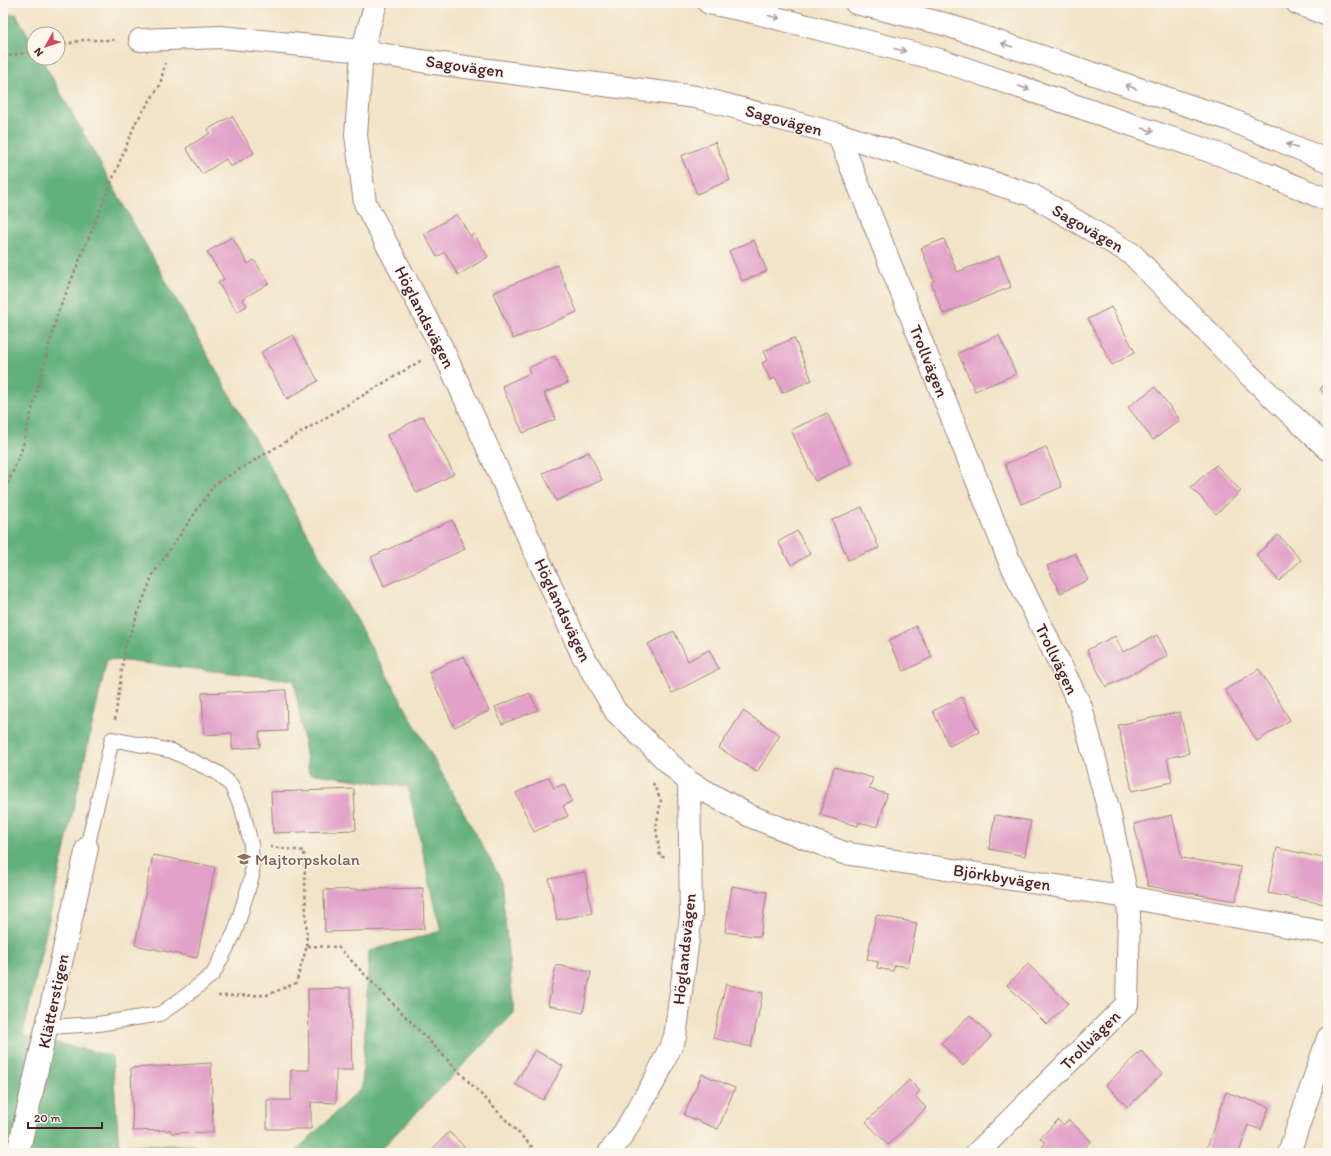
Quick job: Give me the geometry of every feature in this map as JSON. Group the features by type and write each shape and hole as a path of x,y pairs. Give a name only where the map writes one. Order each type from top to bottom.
{"main road":[{"name":"Höglandsvägen","path":"376,3 362,51 356,135 365,203 442,348 582,654 616,712 689,782 691,916 675,1037 656,1078 622,1136 609,1153"},
{"path":"709,3 752,12 940,60 1224,156 1328,200"},
{"path":"856,3 944,24 1228,119 1328,161"},
{"path":"1297,3 1328,15"},
{"name":"Sagovägen","path":"140,40 221,37 362,51 427,62 696,97 838,134 1032,195 1132,254 1246,372 1328,450"},
{"name":"Trollvägen","path":"838,134 1009,560 1080,707 1109,811 1127,897 1127,1004 977,1153"},
{"name":"Björkbyvägen","path":"689,782 750,816 844,853 1127,897 1328,933"},
{"name":"Klätterstigen","path":"18,1153 87,848"},
{"path":"1289,1153 1328,1038"}],"lane":[{"path":"47,1027 98,1024 160,1014 187,995 213,974 234,932 252,876 251,844 242,808 231,785 218,773 172,751 112,739 87,848"}],"path":[{"path":"3,495 21,452 57,315 136,122 160,85 171,39"},
{"path":"66,44 83,40 140,40"},
{"path":"3,57 26,53"},
{"path":"112,739 125,647 153,574 215,484 442,348"},
{"path":"187,995 267,995 296,983 307,946 304,851 251,844"},
{"path":"307,946 338,947 538,1153"}],"green space":[{"path":"3,14 16,14 26,32 26,66 45,66 501,879 514,1013 377,1153 294,1153 362,1087 369,951 441,931 408,787 309,773 294,680 107,659 23,1035 112,1056 119,1146 193,1145 210,1153 3,1153"}],"building":[{"path":"232,116 254,153 230,167 226,159 202,174 186,148 210,133 208,129"},
{"path":"715,142 730,180 697,194 681,156"},
{"path":"457,214 470,236 474,234 488,257 458,275 445,252 437,257 424,234"},
{"path":"232,237 248,264 254,260 269,283 242,299 247,306 237,312 218,283 224,279 207,252"},
{"path":"944,239 957,272 999,256 1011,287 943,314 931,282 934,281 921,248"},
{"path":"754,240 767,271 742,281 729,251"},
{"path":"557,265 577,312 513,339 493,293"},
{"path":"1111,307 1135,352 1112,365 1088,319"},
{"path":"293,335 318,381 287,399 261,352"},
{"path":"999,335 1016,374 975,391 958,353"},
{"path":"794,338 812,380 782,393 776,378 770,380 762,363 768,360 764,351"},
{"path":"555,356 568,383 544,393 556,419 523,433 502,386 530,373 528,368"},
{"path":"1328,381 1328,397 1320,389"},
{"path":"1155,387 1180,420 1153,440 1128,407"},
{"path":"827,413 851,464 815,481 791,430"},
{"path":"423,416 454,474 417,493 387,435"},
{"path":"1046,447 1062,487 1021,504 1005,464"},
{"path":"589,452 602,480 556,501 543,473"},
{"path":"1216,465 1241,491 1216,514 1191,487"},
{"path":"862,507 879,548 848,560 832,520"},
{"path":"452,520 465,549 384,586 371,557"},
{"path":"797,531 810,554 791,565 778,542"},
{"path":"1278,535 1301,560 1279,581 1256,555"},
{"path":"1075,553 1088,580 1060,593 1047,566"},
{"path":"916,626 932,657 904,671 888,641"},
{"path":"674,631 688,661 709,650 719,669 672,693 648,644"},
{"path":"1157,635 1168,656 1106,687 1087,650 1115,636 1123,652"},
{"path":"464,656 489,711 454,727 429,672"},
{"path":"1259,669 1290,720 1257,741 1225,690"},
{"path":"286,690 287,731 259,732 260,747 232,749 232,733 204,735 202,693"},
{"path":"530,693 538,710 502,724 495,707"},
{"path":"962,697 979,732 949,746 933,711"},
{"path":"743,711 780,735 757,772 719,748"},
{"path":"1180,712 1189,753 1167,758 1172,782 1132,791 1118,725"},
{"path":"834,767 873,778 869,789 887,794 878,827 859,822 858,826 820,815"},
{"path":"549,777 554,788 564,784 572,801 563,806 568,816 534,832 516,793"},
{"path":"354,789 356,830 273,833 271,792"},
{"path":"995,815 1031,821 1025,856 989,849"},
{"path":"1172,815 1182,858 1241,867 1236,901 1148,886 1134,824"},
{"path":"1277,848 1328,859 1328,885 1324,904 1268,893"},
{"path":"153,855 215,867 197,958 135,945"},
{"path":"585,872 592,913 557,920 549,879"},
{"path":"732,886 767,892 760,937 725,932"},
{"path":"423,888 424,929 325,932 324,890"},
{"path":"876,915 917,923 908,967 895,965 893,971 877,968 878,962 867,959"},
{"path":"1028,964 1068,1003 1047,1025 1007,985"},
{"path":"556,965 591,972 583,1013 548,1005"},
{"path":"726,984 763,993 751,1047 713,1038"},
{"path":"350,988 352,1070 336,1070 336,1103 311,1102 311,1129 267,1129 267,1100 291,1100 291,1070 309,1070 308,989"},
{"path":"970,1015 991,1037 963,1066 941,1043"},
{"path":"535,1050 563,1066 543,1100 515,1084"},
{"path":"1141,1051 1162,1074 1128,1107 1106,1085"},
{"path":"211,1063 213,1132 171,1133 171,1130 133,1131 131,1068"},
{"path":"702,1074 735,1088 718,1129 684,1115"},
{"path":"909,1080 920,1091 915,1096 926,1108 888,1145 866,1122"},
{"path":"1226,1092 1269,1107 1261,1130 1248,1125 1239,1153 1211,1153 1206,1151"},
{"path":"1058,1120 1063,1125 1069,1120 1091,1141 1085,1147 1088,1150 1085,1153 1043,1153 1039,1150 1046,1143 1040,1138"},
{"path":"449,1132 471,1153 429,1153"}],"place":[{"name":"Majtorpskolan","path":"244,859"}]}
